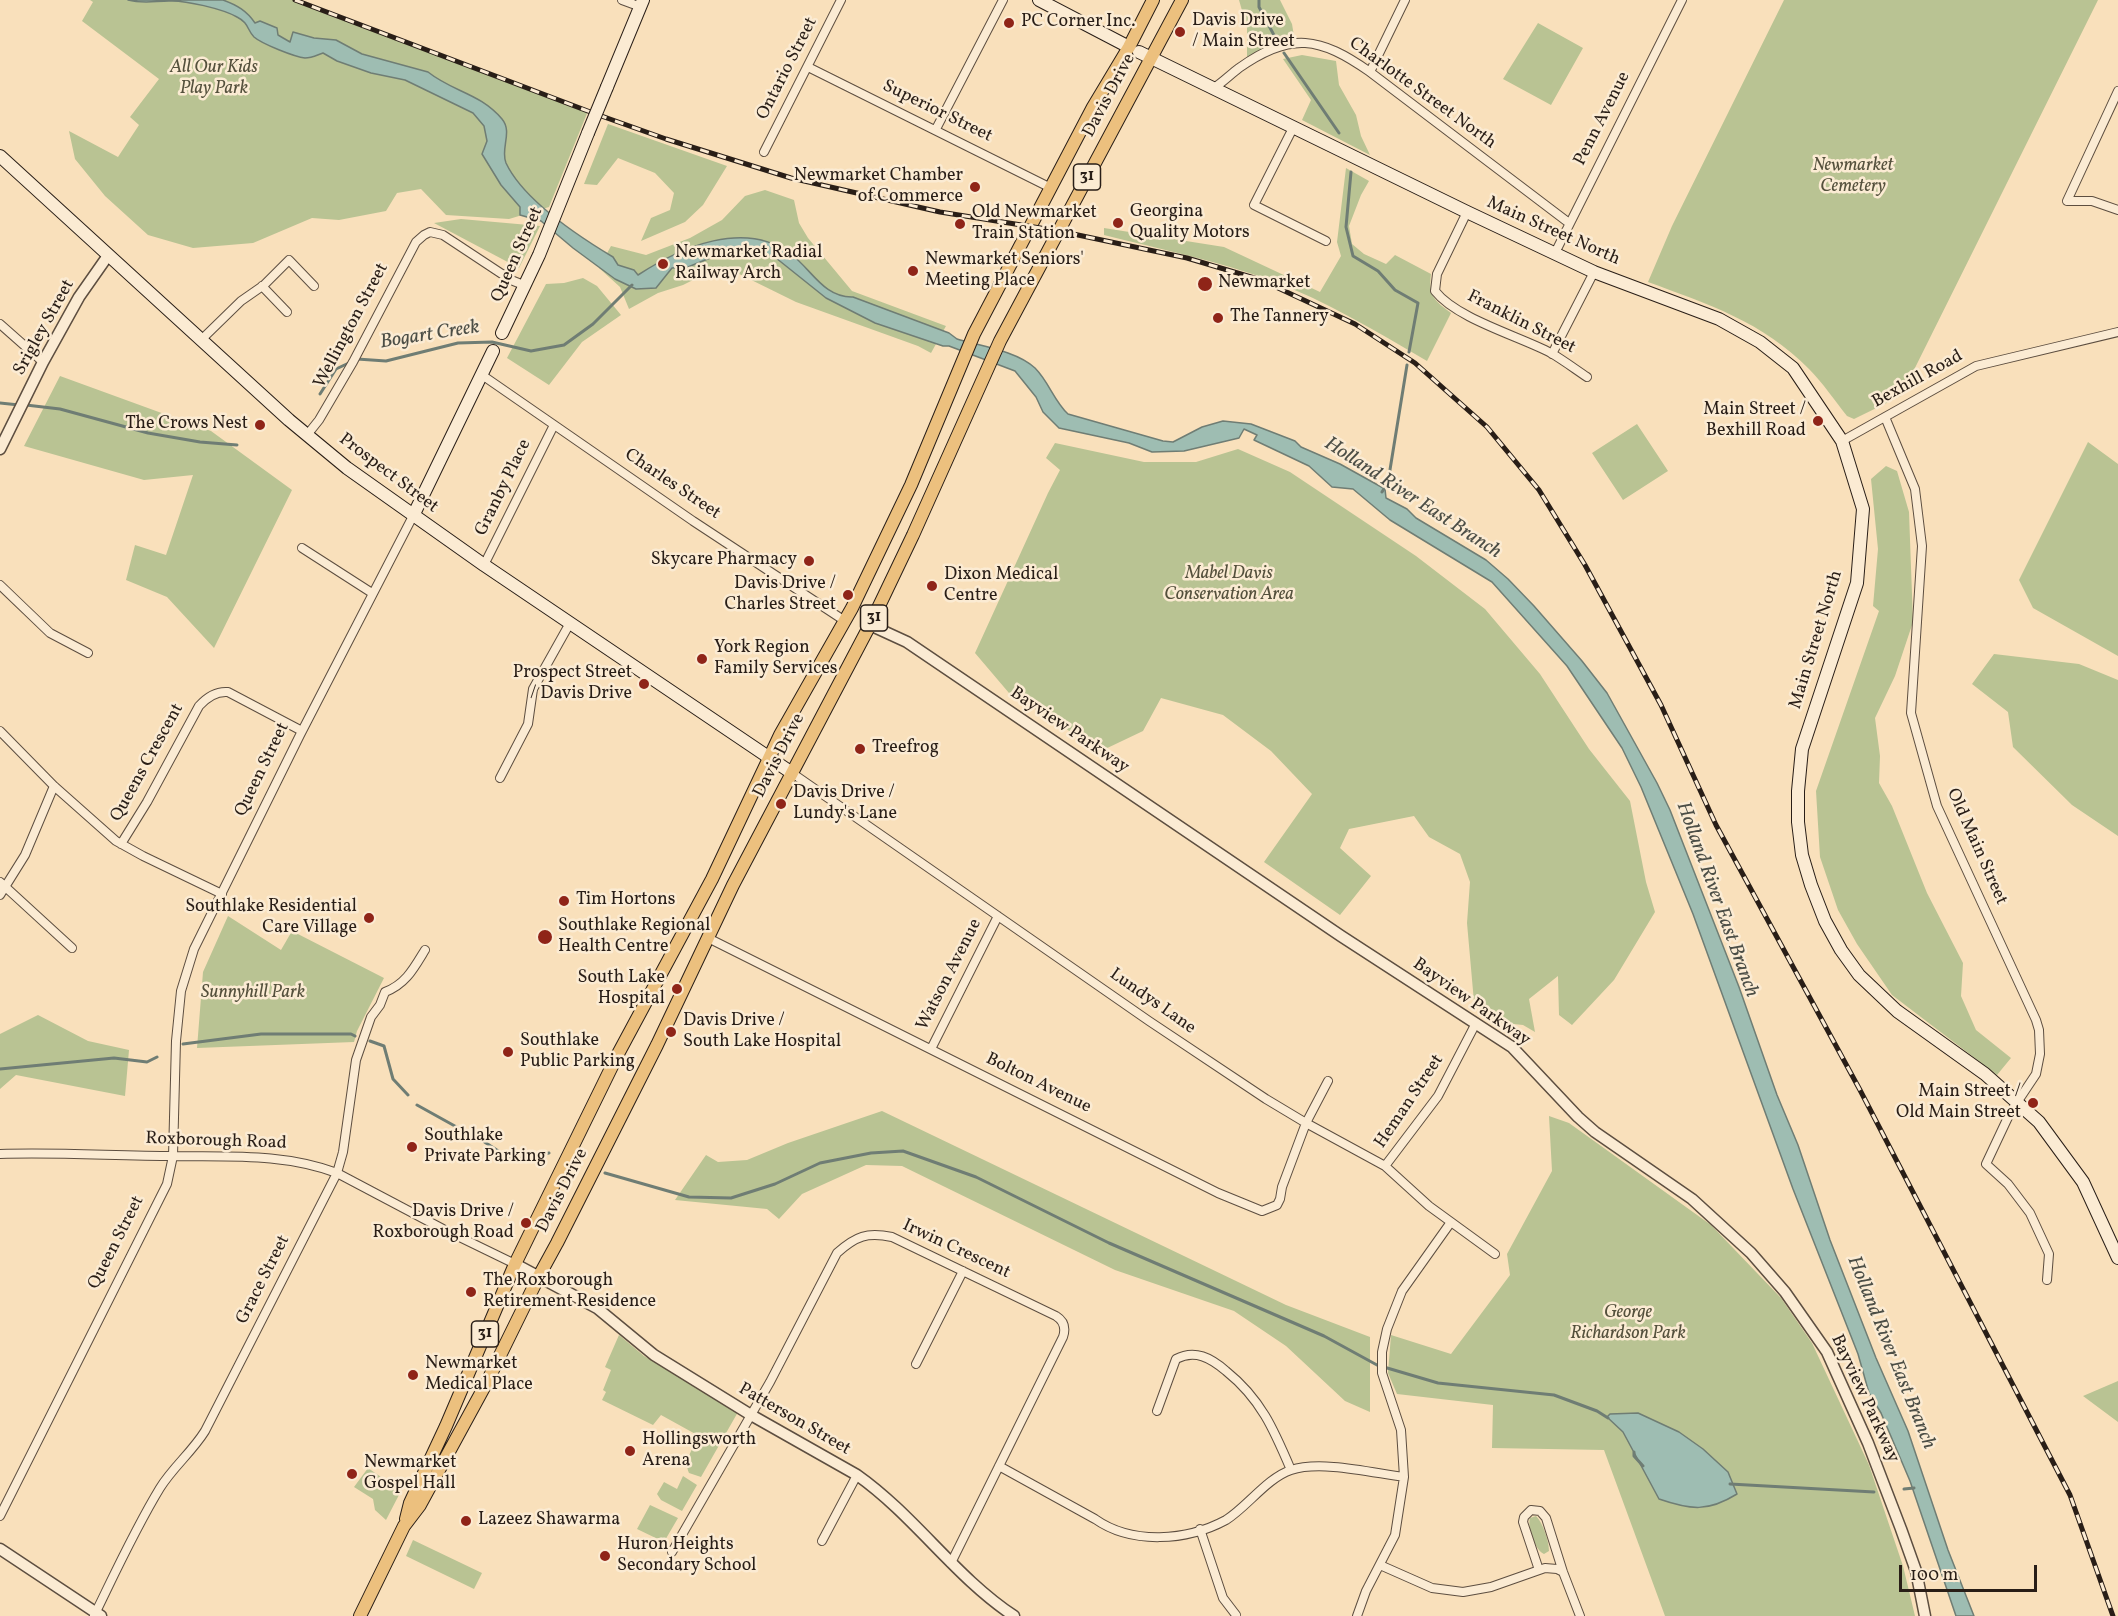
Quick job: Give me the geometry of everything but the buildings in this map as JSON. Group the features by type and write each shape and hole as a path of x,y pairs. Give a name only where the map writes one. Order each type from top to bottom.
{"main road":[{"name":"Main Street North","path":"1039,0 1151,58 1594,272 1719,319 1760,342 1793,368 1842,441 1863,509 1857,583 1802,749 1798,802 1802,855 1810,885 1825,921 1841,950 1859,975 1897,1011 1985,1074 2039,1122 2083,1182 2118,1258"},
{"name":"Davis Drive","path":"404,1526 410,1503 515,1264 618,1054 712,879 768,757 845,621 911,485 974,334 1098,97 1134,49 1153,0"},
{"name":"Davis Drive","path":"360,1616 404,1526 420,1505 488,1382 539,1276 657,1045 733,885 870,625 1000,341 1182,0"},
{"name":"Queen Street","path":"413,516 526,286 642,3"},
{"name":"Prospect Street","path":"0,156 201,340 347,468 484,565 792,773"}],"street":[{"path":"622,0 642,3"},
{"name":"Ontario Street","path":"764,152 841,0"},
{"path":"936,129 1003,0"},
{"path":"1370,72 1405,0"},
{"name":"Penn Avenue","path":"1555,253 1682,0"},
{"name":"Charlotte Street North","path":"1214,88 1250,61 1276,47 1287,43 1325,46 1344,54 1370,72 1569,223"},
{"name":"Superior Street","path":"808,67 1051,188"},
{"path":"2118,91 2067,201 2092,201 2118,210"},
{"path":"1293,126 1254,205 1326,241"},
{"name":"Franklin Street","path":"1467,212 1437,274 1435,291 1440,298 1476,319 1552,354 1587,377"},
{"name":"Wellington Street","path":"307,435 319,420 353,362 416,242 427,233 434,232 443,235 504,275 526,286"},
{"name":"Srigley Street","path":"0,449 43,362 79,297 108,256"},
{"path":"201,340 241,301 262,286 290,260 314,286"},
{"path":"1552,354 1594,272"},
{"path":"262,286 287,312"},
{"path":"0,324 43,362"},
{"name":"Bexhill Road","path":"1842,441 1976,366 2118,333"},
{"name":"Charles Street","path":"482,375 845,621"},
{"name":"Old Main Street","path":"1885,417 1915,489 1922,546 1911,713 1937,806 2039,1030 2040,1054 2036,1074 2010,1113 1986,1164 2008,1184 2030,1213 2049,1254 2047,1280"},
{"name":"Granby Place","path":"484,565 554,425"},
{"name":"Queen Street","path":"0,1516 167,1184 173,1156 176,1041 181,991 194,949 302,731 413,516"},
{"path":"302,548 372,593"},
{"path":"0,585 50,633 88,653"},
{"path":"500,778 528,724 533,689 570,623"},
{"name":"Bayview Parkway","path":"870,625 907,642 1341,936 1512,1047 1564,1104 1595,1132 1692,1199 1715,1219 1751,1253 1790,1299 1827,1352 1868,1443 1916,1571 1925,1616"},
{"name":"Queens Crescent","path":"121,844 143,809 199,706 206,698 219,691 228,692 302,731"},
{"path":"0,731 54,786 121,844 222,894"},
{"name":"Lundys Lane","path":"792,773 1149,1021 1306,1123 1385,1166 1415,1194 1495,1254"},
{"path":"54,786 26,855 2,889 72,948"},
{"name":"Watson Avenue","path":"931,1049 998,916"},
{"name":"Bolton Avenue","path":"708,938 1218,1193 1262,1212 1270,1209 1280,1199 1284,1181 1306,1123"},
{"name":"Grace Street","path":"97,1615 119,1564 161,1487 196,1446 209,1424 337,1173 343,1152 356,1060 364,1031 385,992 397,988 408,978 425,950"},
{"name":"Heman Street","path":"1385,1166 1438,1096 1476,1023"},
{"path":"1306,1123 1328,1081"},
{"name":"Roxborough Road","path":"0,1154 48,1152 260,1157 318,1166 337,1173 515,1264"},
{"path":"1357,1616 1366,1591 1395,1535 1404,1477 1401,1430 1382,1373 1382,1352 1391,1316 1402,1291 1452,1222"},
{"name":"Irwin Crescent","path":"672,1552 770,1382 837,1253 852,1240 874,1233 892,1237 1056,1316 1065,1328 1064,1337 951,1563"},
{"name":"Patterson Street","path":"515,1264 597,1308 654,1355 750,1415 857,1475 871,1485 982,1593 1014,1616"},
{"path":"916,1364 963,1271"},
{"path":"1157,1412 1176,1359 1184,1355 1204,1356 1239,1382 1257,1401 1273,1429 1291,1470"},
{"path":"999,1466 1109,1529 1130,1535 1160,1538 1182,1536 1226,1520 1276,1479 1291,1470 1324,1466 1404,1477"},
{"path":"822,1541 857,1475"},
{"path":"1539,1570 1523,1522 1524,1516 1531,1510 1540,1511 1546,1518 1580,1616"},
{"path":"1200,1529 1223,1598 1236,1615"},
{"path":"0,1549 97,1615"},
{"path":"1380,1565 1432,1588 1463,1592 1491,1587 1539,1570 1550,1568 1563,1572"}],"green space":[{"name":"All Our Kids Play Park","path":"90,0 294,0 588,111 549,207 509,219 446,215 421,189 397,193 386,211 339,220 312,218 253,243 193,248 148,235 105,196 75,159 69,131 118,157 139,125 130,117 159,79 82,21 93,2"},
{"path":"1239,0 1280,0 1292,24 1294,36 1247,57 1247,28"},
{"name":"Newmarket Cemetery","path":"1784,0 2098,0 1901,396 1854,419 1847,416 1809,369 1773,339 1734,316 1648,282 1672,226"},
{"path":"1538,23 1583,48 1551,105 1503,79"},
{"path":"1302,55 1336,61 1339,85 1356,115 1361,136 1370,155 1302,120 1311,100 1283,59"},
{"path":"608,124 727,166 703,205 685,222 641,241 651,218 670,210 674,193 655,173 618,158 597,185 584,184"},
{"path":"1346,168 1369,181 1349,226 1352,244 1364,254 1386,264 1395,255 1431,274 1431,288 1434,297 1451,313 1427,361 1332,307 1272,281 1210,261 1104,235 1104,228 1224,247 1320,292 1341,256 1337,242"},
{"path":"765,190 794,200 799,223 808,238 852,291 946,326 931,353 918,346 796,302 727,268 707,273 683,285 658,293 629,309 620,287 599,268 611,246 646,255 690,238 722,220 745,196"},
{"path":"461,219 540,226 519,268 434,223"},
{"path":"583,278 597,286 621,315 582,342 549,385 507,358 546,284 564,283"},
{"path":"60,376 211,431 292,490 214,648 167,597 126,580 135,545 166,555 193,475 144,480 24,446"},
{"path":"1637,424 1668,471 1623,500 1592,453"},
{"path":"2088,442 2118,464 2118,656 2033,608 2019,580"},
{"name":"Mabel Davis Conservation Area","path":"1055,443 1144,462 1196,462 1238,449 1290,472 1416,556 1485,609 1540,674 1589,749 1630,801 1646,882 1655,912 1614,980 1572,1025 1559,1015 1558,976 1529,999 1535,1032 1523,1025 1494,1022 1474,1002 1467,923 1470,882 1460,854 1429,837 1414,816 1349,829 1340,848 1371,876 1340,915 1264,862 1312,794 1271,751 1223,715 1161,698 1143,731 1101,751 1009,693 975,653 1060,470 1046,458"},
{"path":"1886,466 1897,471 1909,512 1913,622 1895,676 1875,718 1880,756 1879,783 1892,806 1927,893 1963,963 1961,996 1976,1030 2011,1058 1997,1075 1892,995 1857,944 1838,910 1820,857 1816,791 1879,611 1873,606 1878,549 1871,479"},
{"path":"1994,654 2079,664 2118,680 2118,836 2072,805 2013,747 2008,712 1972,684"},
{"name":"Sunnyhill Park","path":"228,916 281,950 292,931 384,978 357,1031 354,1042 197,1048 203,972"},
{"path":"38,1015 88,1041 129,1050 125,1096 16,1075 0,1089 0,1034"},
{"path":"882,1111 1286,1305 1370,1337 1370,1412 1345,1401 1286,1346 1234,1311 1115,1270 902,1166 866,1165 802,1194 779,1219 767,1209 675,1200 706,1155 718,1162 747,1160 788,1143"},
{"name":"George Richardson Park","path":"1549,1116 1569,1123 1711,1225 1781,1298 1812,1343 1869,1465 1903,1566 1915,1616 1665,1616 1604,1450 1492,1448 1493,1405 1397,1394 1388,1373 1391,1335 1451,1354 1510,1275 1507,1254 1552,1171"},
{"path":"619,1335 644,1356 738,1412 701,1477 689,1473 687,1463 699,1436 661,1415 653,1425 602,1400 606,1392 603,1390 611,1370 605,1367"},
{"path":"2118,1381 2118,1422 2083,1396"},
{"path":"368,1468 401,1491 386,1520 375,1510 373,1499 354,1487"},
{"path":"683,1476 697,1485 682,1511 661,1500 657,1494 664,1482 677,1489"},
{"path":"650,1505 678,1518 664,1542 637,1529"},
{"path":"1536,1516 1548,1542 1549,1551 1544,1554 1535,1543 1531,1532 1530,1518"},
{"path":"413,1540 482,1573 474,1589 406,1556"}],"water":[{"path":"128,0 223,0 241,9 255,23 260,21 277,28 278,35 290,42 293,32 314,38 336,40 362,54 428,72 494,110 505,124 506,163 525,191 569,228 613,257 618,265 634,270 638,275 674,255 713,241 734,238 754,239 773,244 799,260 819,282 834,293 853,297 949,333 957,339 1019,357 1040,373 1068,414 1163,441 1173,442 1202,427 1223,421 1251,424 1295,441 1301,447 1340,464 1385,489 1386,498 1486,560 1508,579 1582,661 1607,693 1670,810 1798,1145 1830,1240 1876,1358 1908,1431 1948,1550 1974,1616 1956,1616 1910,1481 1881,1413 1869,1393 1858,1354 1793,1189 1693,914 1641,787 1622,748 1567,666 1492,582 1390,520 1353,489 1332,487 1309,466 1254,440 1257,435 1244,429 1239,438 1184,451 1152,452 1129,443 1059,428 1043,412 1036,397 1015,371 949,346 875,323 826,298 776,258 751,250 715,256 688,267 672,268 656,288 636,289 615,279 541,221 520,215 520,207 501,185 482,154 487,141 484,126 473,113 405,80 371,73 337,61 323,53 305,58 279,50 258,40 241,19 223,11 184,2"},
{"path":"1638,1413 1679,1432 1703,1449 1728,1472 1737,1494 1717,1504 1699,1507 1659,1499 1623,1432 1607,1417 1610,1414"}],"waterway":[{"path":"1259,0 1259,7 1276,39"},
{"path":"1284,53 1339,133"},
{"path":"1351,172 1346,227 1353,256 1378,271 1395,290 1418,303 1409,352"},
{"name":"Bogart Creek","path":"357,359 386,361 458,343 492,342 531,351 564,345 593,324 632,285"},
{"name":"Bogart Creek","path":"320,394 336,369 351,362"},
{"name":"Holland River East Branch","path":"1382,492 1388,482 1407,365"},
{"name":"Bogart Creek","path":"0,403 19,405"},
{"name":"Bogart Creek","path":"26,405 60,409 148,433 200,442 237,445"},
{"path":"183,1044 261,1034 351,1034 355,1036"},
{"path":"370,1041 384,1046 393,1079 408,1095"},
{"path":"0,1069 114,1058 147,1062 157,1057"},
{"path":"417,1105 471,1135"},
{"path":"483,1141 512,1160 549,1153"},
{"path":"605,1173 689,1197 731,1198 775,1184 820,1163 871,1153 903,1151 976,1177 1109,1243 1324,1336 1377,1365 1438,1383 1554,1395 1597,1411 1608,1418"},
{"path":"1634,1452 1634,1456 1643,1466"},
{"path":"1730,1484 1874,1492"},
{"path":"1904,1489 1914,1488"}],"railway":[{"path":"295,0 593,113 666,139 791,178 940,212 1059,231 1187,258 1261,280 1355,324 1415,363 1487,427 1539,490 1585,565 1661,705 1716,825 1860,1090 2070,1495 2113,1616"}],"place":[{"name":"PC Corner Inc.","path":"1009,23"},
{"name":"Davis Drive / Main Street","path":"1180,32"},
{"name":"Newmarket Chamber of Commerce","path":"975,187"},
{"name":"Georgina Quality Motors","path":"1118,223"},
{"name":"Old Newmarket Train Station","path":"960,224"},
{"name":"Newmarket Radial Railway Arch","path":"663,264"},
{"name":"Newmarket Seniors' Meeting Place","path":"913,271"},
{"name":"Newmarket","path":"1205,284"},
{"name":"The Tannery","path":"1218,318"},
{"name":"Main Street / Bexhill Road","path":"1818,421"},
{"name":"The Crows Nest","path":"260,425"},
{"name":"Skycare Pharmacy","path":"809,561"},
{"name":"Dixon Medical Centre","path":"932,586"},
{"name":"Davis Drive / Charles Street","path":"848,595"},
{"name":"York Region Family Services","path":"702,659"},
{"name":"Prospect Street / Davis Drive","path":"644,684"},
{"name":"Treefrog","path":"860,749"},
{"name":"Davis Drive / Lundy's Lane","path":"781,804"},
{"name":"Tim Hortons","path":"564,901"},
{"name":"Southlake Residential Care Village","path":"369,918"},
{"name":"Southlake Regional Health Centre","path":"545,937"},
{"name":"South Lake Hospital","path":"677,989"},
{"name":"Davis Drive / South Lake Hospital","path":"671,1032"},
{"name":"Southlake Public Parking","path":"508,1052"},
{"name":"Main Street / Old Main Street","path":"2033,1103"},
{"name":"Southlake Private Parking","path":"412,1147"},
{"name":"Davis Drive / Roxborough Road","path":"526,1223"},
{"name":"The Roxborough Retirement Residence","path":"471,1292"},
{"name":"Newmarket Medical Place","path":"413,1375"},
{"name":"Hollingsworth Arena","path":"630,1451"},
{"name":"Newmarket Gospel Hall","path":"352,1474"},
{"name":"Lazeez Shawarma","path":"466,1521"},
{"name":"Huron Heights Secondary School","path":"605,1556"}]}
